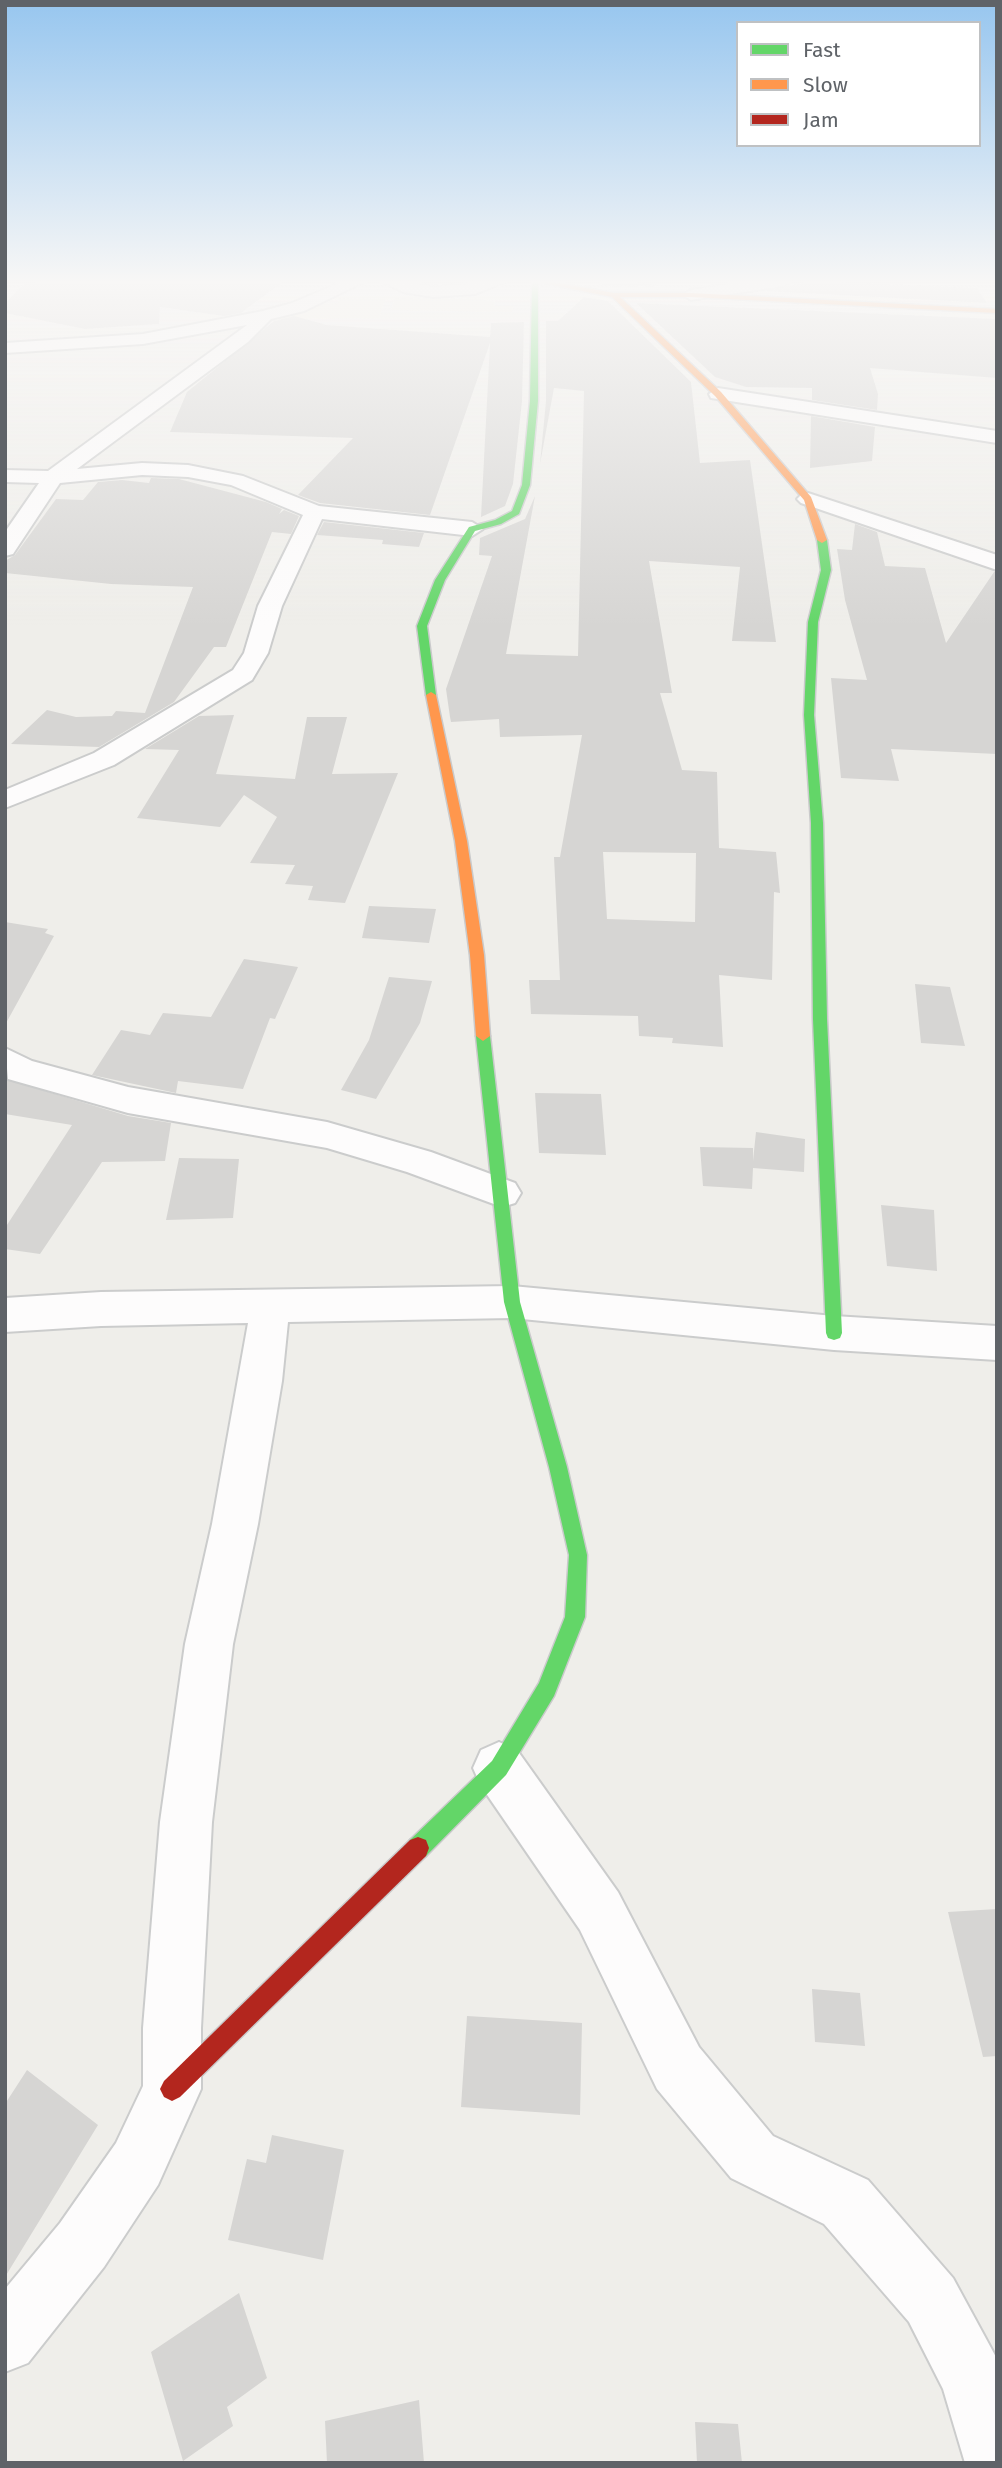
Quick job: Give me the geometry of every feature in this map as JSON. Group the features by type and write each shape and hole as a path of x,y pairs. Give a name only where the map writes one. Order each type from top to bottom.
{"street":[{"path":"5,549 53,477 165,396"},
{"path":"5,476 53,477 142,469 188,471 236,480 315,512 472,529 498,522 516,512 526,485 534,396"},
{"path":"720,396 808,499 821,529 826,570 813,622 809,715 817,823 820,1019 834,1333"},
{"path":"732,396 997,437"},
{"path":"808,499 997,563"},
{"path":"5,800 104,759 243,675 256,653 270,606 315,512"},
{"path":"5,2340 82,2245 137,2164 172,2089 499,1768 547,1689 575,1617 578,1555 558,1467 512,1301 502,1193 486,1076 475,942 461,841 435,724 422,626 440,580 472,529"},
{"path":"10,1075 128,1100 327,1135 418,1162 502,1193"},
{"path":"5,1315 101,1309 512,1301 834,1333 997,1343"},
{"path":"172,2089 172,2028 186,1822 209,1644 259,1394 270,1307"},
{"path":"499,1768 599,1911 678,2068 752,2157 846,2202 931,2301 972,2378 997,2458"}],"building":[{"path":"185,396 471,396 430,515 320,503 298,495 353,438 170,432"},
{"path":"487,396 522,396 513,484 505,506 481,517"},
{"path":"546,396 552,396 540,464"},
{"path":"584,396 693,396 700,463 750,460 776,642 732,641 740,567 649,561 672,693 660,693 682,770 717,772 719,848 776,852 780,893 774,892 772,980 719,975 723,1047 672,1043 673,1038 639,1036 638,1016 531,1014 529,980 560,980 554,857 560,857 582,735 500,737 499,719 451,722 446,689 492,556 479,555 480,538 525,519 535,496 506,654 578,656","holes":["603,852 696,853 695,922 607,919"]},
{"path":"812,396 878,396 877,410 812,400"},
{"path":"811,416 875,427 872,461 810,468"},
{"path":"151,478 179,479 266,502 282,509 279,514 284,510 299,516 291,534 272,532 226,647 214,647 174,702 99,747 11,744 47,710 76,717 112,716 116,711 145,713 193,587 111,584 5,573 5,561 15,555 56,499 83,500 98,482 122,480 149,483"},
{"path":"324,522 424,533 419,547 382,544 383,540 317,535"},
{"path":"855,524 877,532 885,566 925,568 946,643 994,572 997,572 997,754 891,749 899,781 841,778 831,678 867,680 845,600 837,549 852,550"},
{"path":"234,715 216,774 295,779 307,717 347,717 332,774 398,773 345,903 308,900 313,886 285,884 295,865 250,863 277,817 244,795 220,827 137,818 179,750 145,749 199,716"},
{"path":"369,906 436,909 429,943 362,938"},
{"path":"5,922 48,929 45,933 54,936 5,1025"},
{"path":"244,959 298,967 275,1019 270,1018 243,1089 178,1081 176,1093 92,1075 121,1030 150,1035 163,1013 211,1017"},
{"path":"389,977 432,981 420,1023 376,1099 341,1090 369,1040"},
{"path":"915,984 950,987 965,1046 921,1043"},
{"path":"5,1079 128,1116 171,1123 165,1161 102,1162 40,1254 5,1249 5,1228 72,1125 5,1114"},
{"path":"535,1093 601,1094 606,1155 539,1153"},
{"path":"756,1132 805,1139 804,1172 753,1168 752,1189 703,1186 700,1147 753,1148 753,1161"},
{"path":"179,1158 239,1159 233,1218 166,1220"},
{"path":"881,1205 934,1210 937,1271 887,1266"},
{"path":"997,1909 997,2056 983,2057 948,1912"},
{"path":"812,1989 860,1993 865,2046 815,2042"},
{"path":"467,2016 582,2023 580,2115 461,2107"},
{"path":"27,2070 98,2125 5,2277 5,2104"},
{"path":"272,2135 344,2150 323,2260 228,2240 247,2159 266,2163"},
{"path":"239,2293 267,2378 227,2407 233,2426 183,2461 151,2352"},
{"path":"419,2400 424,2463 327,2463 325,2421"},
{"path":"695,2422 738,2424 742,2463 697,2463"}],"traffic: fast":[{"path":"431,695 422,626 440,580 472,529 498,522 516,512 526,485 534,396"},
{"path":"822,540 826,570 813,622 809,715 817,823 820,1019 834,1333"},
{"path":"418,1848 499,1768 547,1689 575,1617 578,1555 558,1467 512,1302 483,1036"}],"traffic: slow":[{"path":"720,396 808,499 822,540"},
{"path":"431,695 461,841 477,955 483,1036"}],"traffic: jam":[{"path":"172,2089 418,1848"}]}
